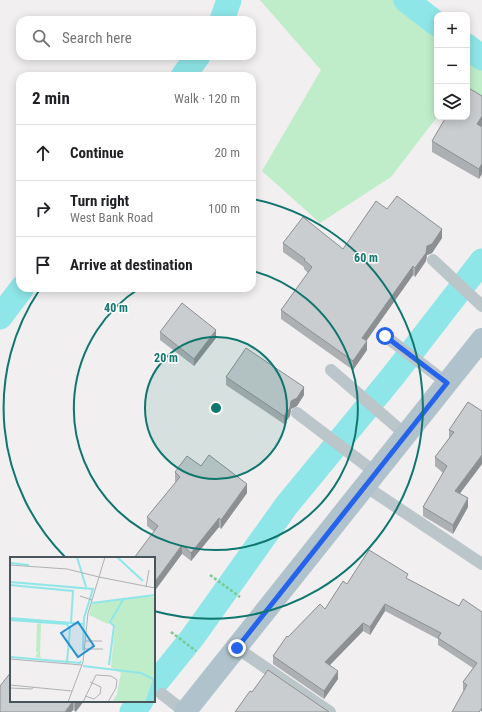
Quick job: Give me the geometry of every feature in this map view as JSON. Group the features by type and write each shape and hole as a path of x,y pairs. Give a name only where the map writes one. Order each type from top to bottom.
{"main road":[{"path":"185,712 371,480 399,429 447,383 482,339"}],"lane":[{"path":"433,260 480,305"},
{"path":"385,336 447,383"},
{"path":"330,370 399,429"},
{"path":"296,413 357,457 371,480 482,564"},
{"path":"237,648 330,712"},
{"path":"162,694 185,712"}],"path":[{"path":"210,575 240,597"},
{"path":"171,632 196,651"}],"green space":[{"path":"260,0 399,0 434,29 435,120 391,177 320,223 262,171 321,70"},
{"path":"470,58 482,68 482,99 470,92"}],"building":[{"path":"470,89 482,96 482,116 477,124 482,127 482,163 479,169 432,141 444,120 470,120"},
{"path":"397,196 442,229 432,244 427,246 426,253 415,268 413,266 362,338 367,341 353,361 281,310 312,267 304,260 305,259 283,243 303,217 343,249 376,201 387,209"},
{"path":"182,303 216,330 194,359 160,332"},
{"path":"246,348 304,387 297,398 291,401 290,408 284,416 226,377"},
{"path":"468,402 482,411 482,455 455,491 468,498 453,525 423,507 447,466 435,457 454,432 449,430"},
{"path":"209,455 247,484 221,520 219,518 191,553 182,545 155,582 155,557 135,557 158,526 147,517 180,477 175,472 187,456 201,466"},
{"path":"369,550 408,574 406,578 459,606 463,599 482,612 482,708 479,712 452,712 467,685 463,682 477,663 438,638 441,633 385,604 370,627 363,623 325,662 338,671 324,691 273,656 287,636 288,637 320,604 325,609 343,581 347,584"},
{"path":"268,670 329,712 235,712"},
{"path":"10,673 10,702 72,702 65,712 0,712 0,686"}],"waterway":[{"path":"223,16 229,0"},
{"path":"406,0 434,22"},
{"path":"470,48 482,58"},
{"path":"186,72 195,60"},
{"path":"155,684 192,638 286,506 393,376 482,261"},
{"path":"0,317 19,292"},
{"path":"132,712 140,702"}],"route":[{"path":"237,648 447,383 385,336"}]}
